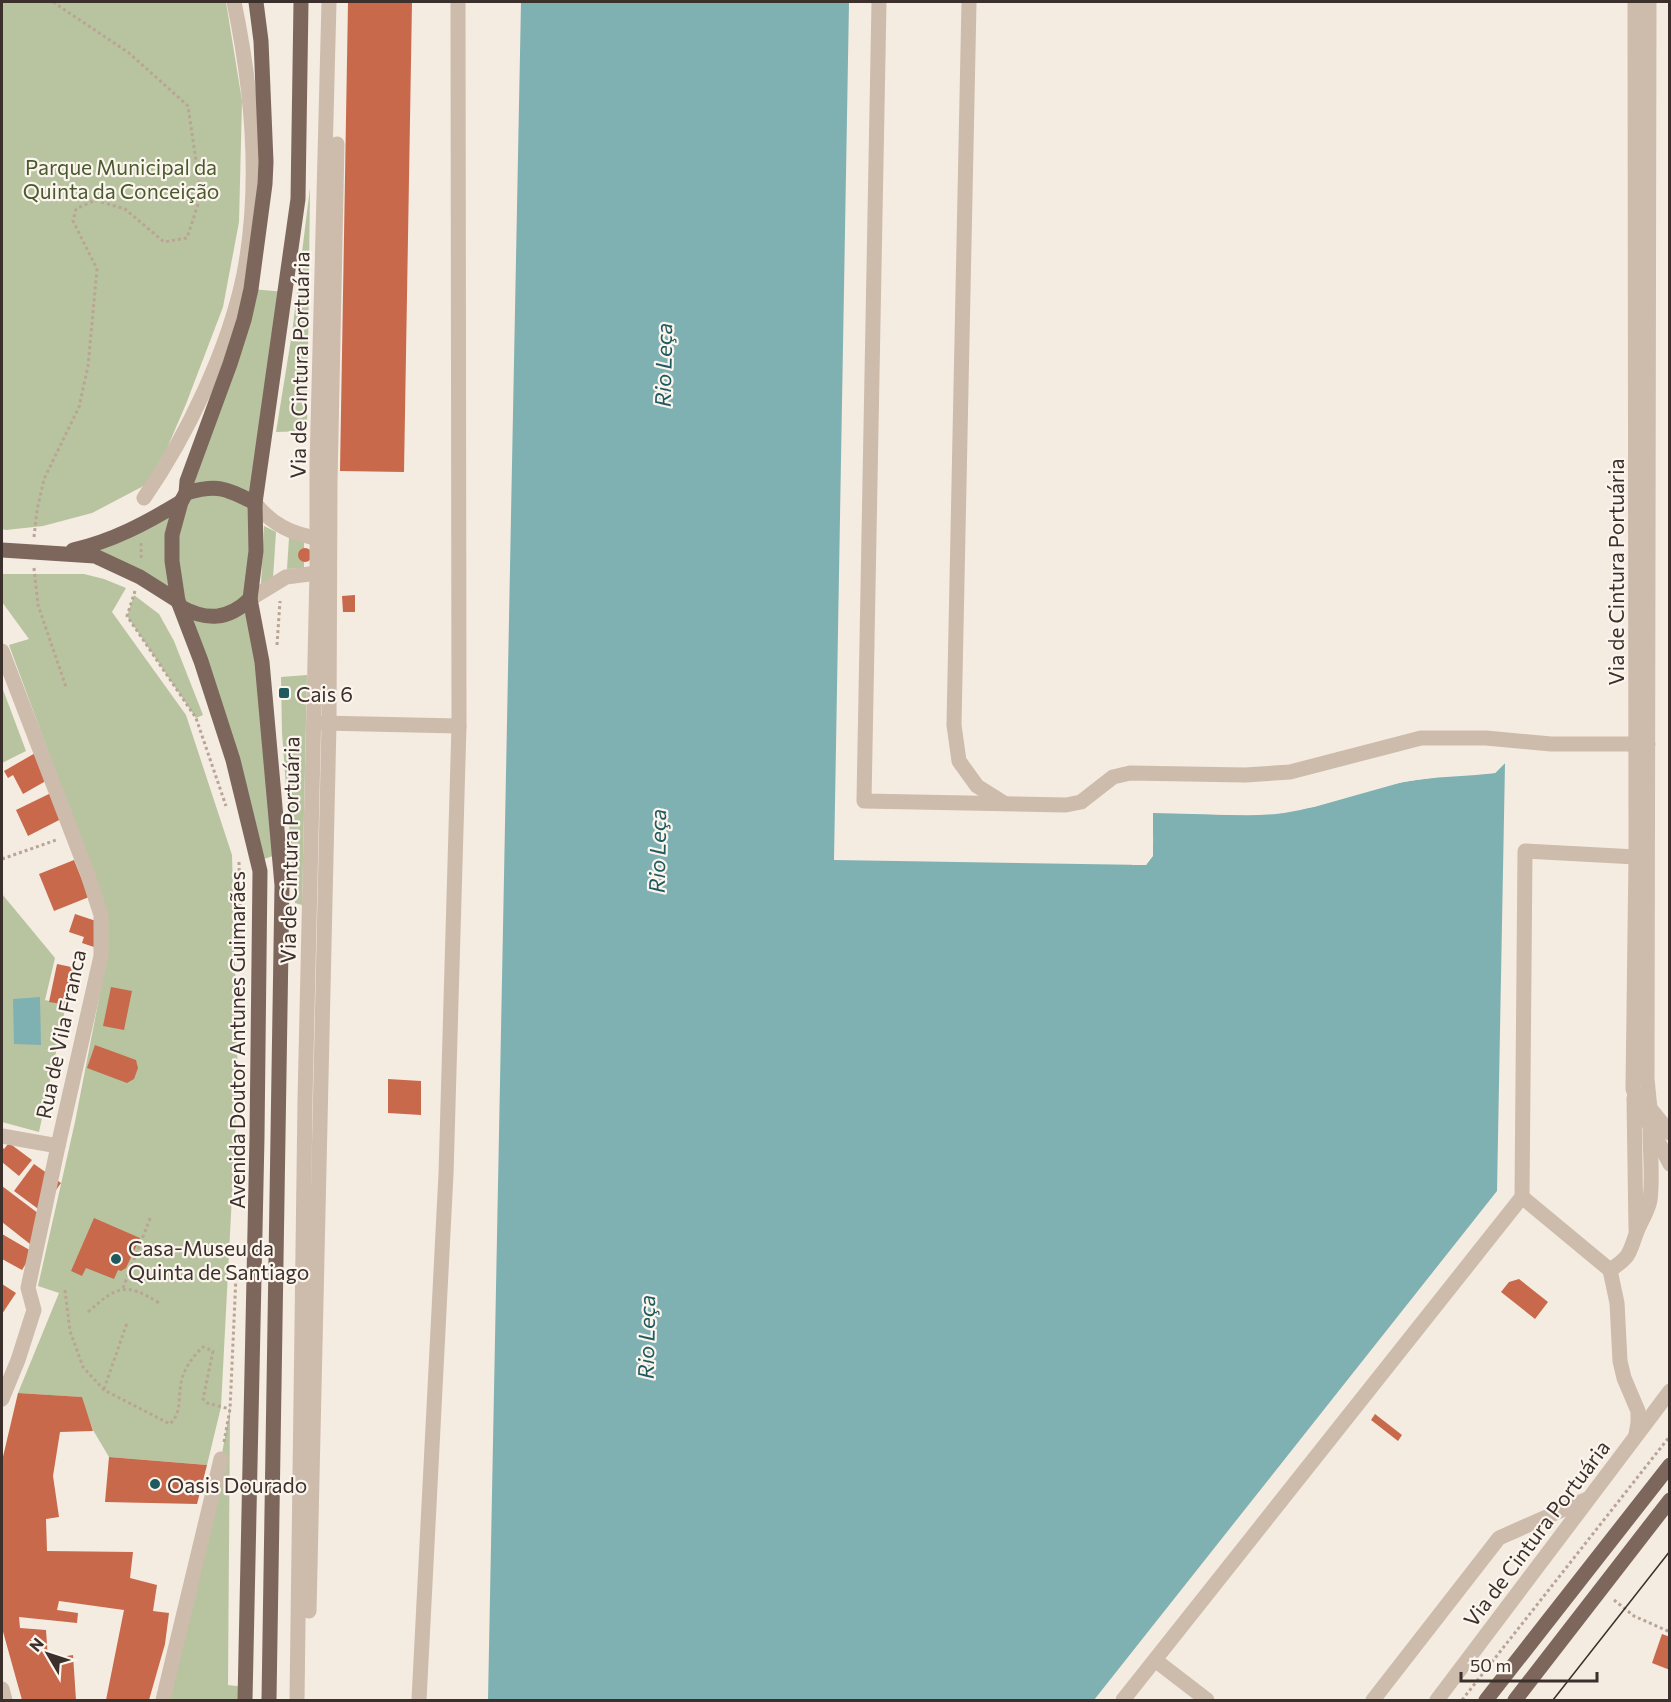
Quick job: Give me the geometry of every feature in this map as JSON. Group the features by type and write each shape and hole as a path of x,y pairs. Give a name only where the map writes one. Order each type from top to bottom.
{"main road":[{"name":"Avenida Doutor Antunes Guimarães","path":"245,1701 257,1149 260,871 232,760 201,661 180,604 172,561 172,535 187,481 241,331 251,289 266,162 261,41 256,2"},
{"name":"Avenida Doutor Antunes Guimarães","path":"269,1701 282,885 262,662 250,599 256,551 255,503 298,199 301,2"},
{"path":"61,552 99,544 142,525 183,498 212,487 226,489 255,503"},
{"path":"2,550 61,552 95,556 140,577 194,614 218,617 230,613 250,599"},
{"path":"1486,1701 1670,1465"},
{"path":"1515,1701 1599,1589 1670,1500"}],"street":[{"path":"144,498 166,467 223,347 244,274 253,198 250,99 234,2"},
{"name":"Via de Cintura Portuária","path":"297,1701 305,1101 317,573 320,305 327,141 329,2"},
{"name":"Via de Cintura Portuária","path":"307,1701 329,723 330,482 340,2"},
{"path":"419,1701 446,1174 459,726 458,2"},
{"path":"879,2 864,801 1066,805 1081,802 1113,777 1130,773 1245,775 1290,772 1421,738 1486,738 1551,744 1642,744"},
{"path":"969,2 954,725 959,760 977,786 1006,804"},
{"name":"Via de Cintura Portuária","path":"1635,2 1648,1106 1670,1164"},
{"name":"Via de Cintura Portuária","path":"1649,2 1642,744 1636,857 1634,1089 1658,1132"},
{"path":"255,503 265,516 285,529 317,538"},
{"path":"250,599 286,577 317,573"},
{"name":"Rua de Vila Franca","path":"2,651 87,872 101,915 101,956 57,1146 28,1288 34,1310 18,1360 2,1399"},
{"path":"313,723 459,726"},
{"path":"1123,1701 1522,1197 1525,851 1636,857"},
{"path":"1610,1270 1632,1250 1636,1233 1634,1089"},
{"path":"1636,1233 1646,1215 1650,1199 1658,1132"},
{"path":"2,1136 57,1146"},
{"path":"1522,1197 1610,1270 1617,1303 1620,1361 1624,1378 1638,1411 1636,1435"},
{"path":"1630,1392 1637,1399 1654,1401 1667,1394"},
{"name":"Via de Cintura Portuária","path":"1437,1701 1667,1394"},
{"path":"163,1701 221,1459"},
{"path":"1373,1701 1499,1539 1543,1517 1587,1499"},
{"path":"1155,1660 1207,1701"},
{"path":"2,1689 5,1701"}],"path":[{"path":"53,2 129,53 188,106 201,195 187,238 164,242 125,209 95,200 76,209 73,221 97,269 88,366 79,407 55,452"},
{"path":"140,577 127,616 196,718 228,815"},
{"path":"2,859 72,834"},
{"path":"239,859 241,939"},
{"path":"123,1288 151,1216"},
{"path":"221,1459 230,1409 236,1270"},
{"path":"88,1312 106,1296 123,1288 145,1293 159,1303"},
{"path":"65,1290 70,1330 83,1367 104,1390 170,1424 177,1417 181,1381 195,1355 203,1347 213,1351 203,1399 207,1403 230,1409"},
{"path":"104,1390 127,1323"},
{"path":"1462,1701 1670,1436"},
{"path":"1599,1589 1634,1616 1670,1632"}],"green space":[{"name":"Parque Municipal da Quinta da Conceição","path":"2,2 226,2 242,101 239,222 223,307 186,404 153,481 92,513 43,526 6,530 2,529"},
{"path":"310,188 307,431 276,432 292,333"},
{"path":"251,289 286,292 250,599 279,854 258,861 181,607 93,556 99,544 181,502"},
{"path":"264,526 276,532 273,578 261,584"},
{"path":"289,538 304,540 304,568 287,569"},
{"path":"2,574 84,574 126,588 112,612 186,715 232,855 238,1080 221,1407 207,1465 109,1457 93,1430 81,1397 18,1393 59,1293 38,1286 75,1122 107,957 105,906 9,645 29,639 2,602"},
{"path":"134,595 159,614 174,641 203,715 196,718 127,616"},
{"path":"307,675 302,905 295,903 282,733 281,677"},
{"path":"2,687 26,751 2,763"},
{"path":"2,894 55,958 45,1000 66,1005 39,1132 2,1122"},
{"path":"230,1409 228,1685 246,1687 245,1700 163,1700 221,1459"}],"water":[{"name":"Rio Leça","path":"521,2 849,2 834,860 1146,865 1153,847 1152,813 1245,815 1292,812 1404,782 1495,773 1505,763 1497,1191 1094,1700 488,1700"},
{"path":"40,997 41,1045 14,1044 13,999"}],"pier":[{"path":"1501,763 1505,763 1495,773 1403,782 1314,807 1276,813 1233,815 1153,813 1153,856 1146,865 1132,865 1132,862 1145,862 1150,855 1149,813 1152,810 1276,811 1313,804 1403,779 1494,770"}],"building":[{"path":"348,2 412,2 404,472 340,471"},
{"path":"305,548 310,550 312,555 310,560 305,562 300,560 298,555 300,550"},
{"path":"355,595 355,612 343,612 342,596"},
{"path":"37,752 51,778 23,794 13,775 8,778 4,771"},
{"path":"53,792 65,817 28,836 16,810"},
{"path":"74,860 89,897 54,911 39,874"},
{"path":"75,914 108,925 100,949 82,943 84,937 69,932"},
{"path":"57,964 76,968 68,1005 49,1002"},
{"path":"111,987 132,991 124,1030 103,1026"},
{"path":"95,1045 136,1060 138,1068 134,1079 127,1083 87,1068"},
{"path":"388,1079 421,1081 421,1115 388,1113"},
{"path":"9,1143 32,1160 19,1176 2,1162 2,1147 4,1149"},
{"path":"34,1164 61,1183 41,1211 14,1191"},
{"path":"2,1186 47,1220 30,1244 2,1222"},
{"path":"94,1218 140,1238 126,1268 118,1270 114,1279 86,1268 82,1276 71,1271"},
{"path":"2,1234 33,1252 22,1270 2,1259"},
{"path":"1519,1279 1548,1302 1535,1319 1501,1292 1509,1282"},
{"path":"2,1284 16,1293 2,1314"},
{"path":"18,1393 82,1397 93,1431 60,1432 53,1476 59,1517 46,1519 47,1551 133,1552 130,1578 157,1585 153,1611 169,1613 165,1644 149,1700 106,1700 124,1610 59,1601 57,1610 78,1613 77,1623 19,1617 20,1628 46,1630 48,1659 73,1655 76,1700 22,1700 2,1628 2,1461"},
{"path":"1375,1414 1402,1435 1398,1441 1371,1420"},
{"name":"Oasis Dourado","path":"109,1457 207,1465 197,1504 105,1502"},
{"path":"1662,1634 1670,1637 1670,1670 1652,1663"}],"tram line":[{"path":"1553,1700 1670,1551"}],"place":[{"name":"Cais 6","path":"284,693"},
{"name":"Casa-Museu da Quinta de Santiago","path":"116,1259"},
{"name":"Oasis Dourado","path":"155,1484"}]}
